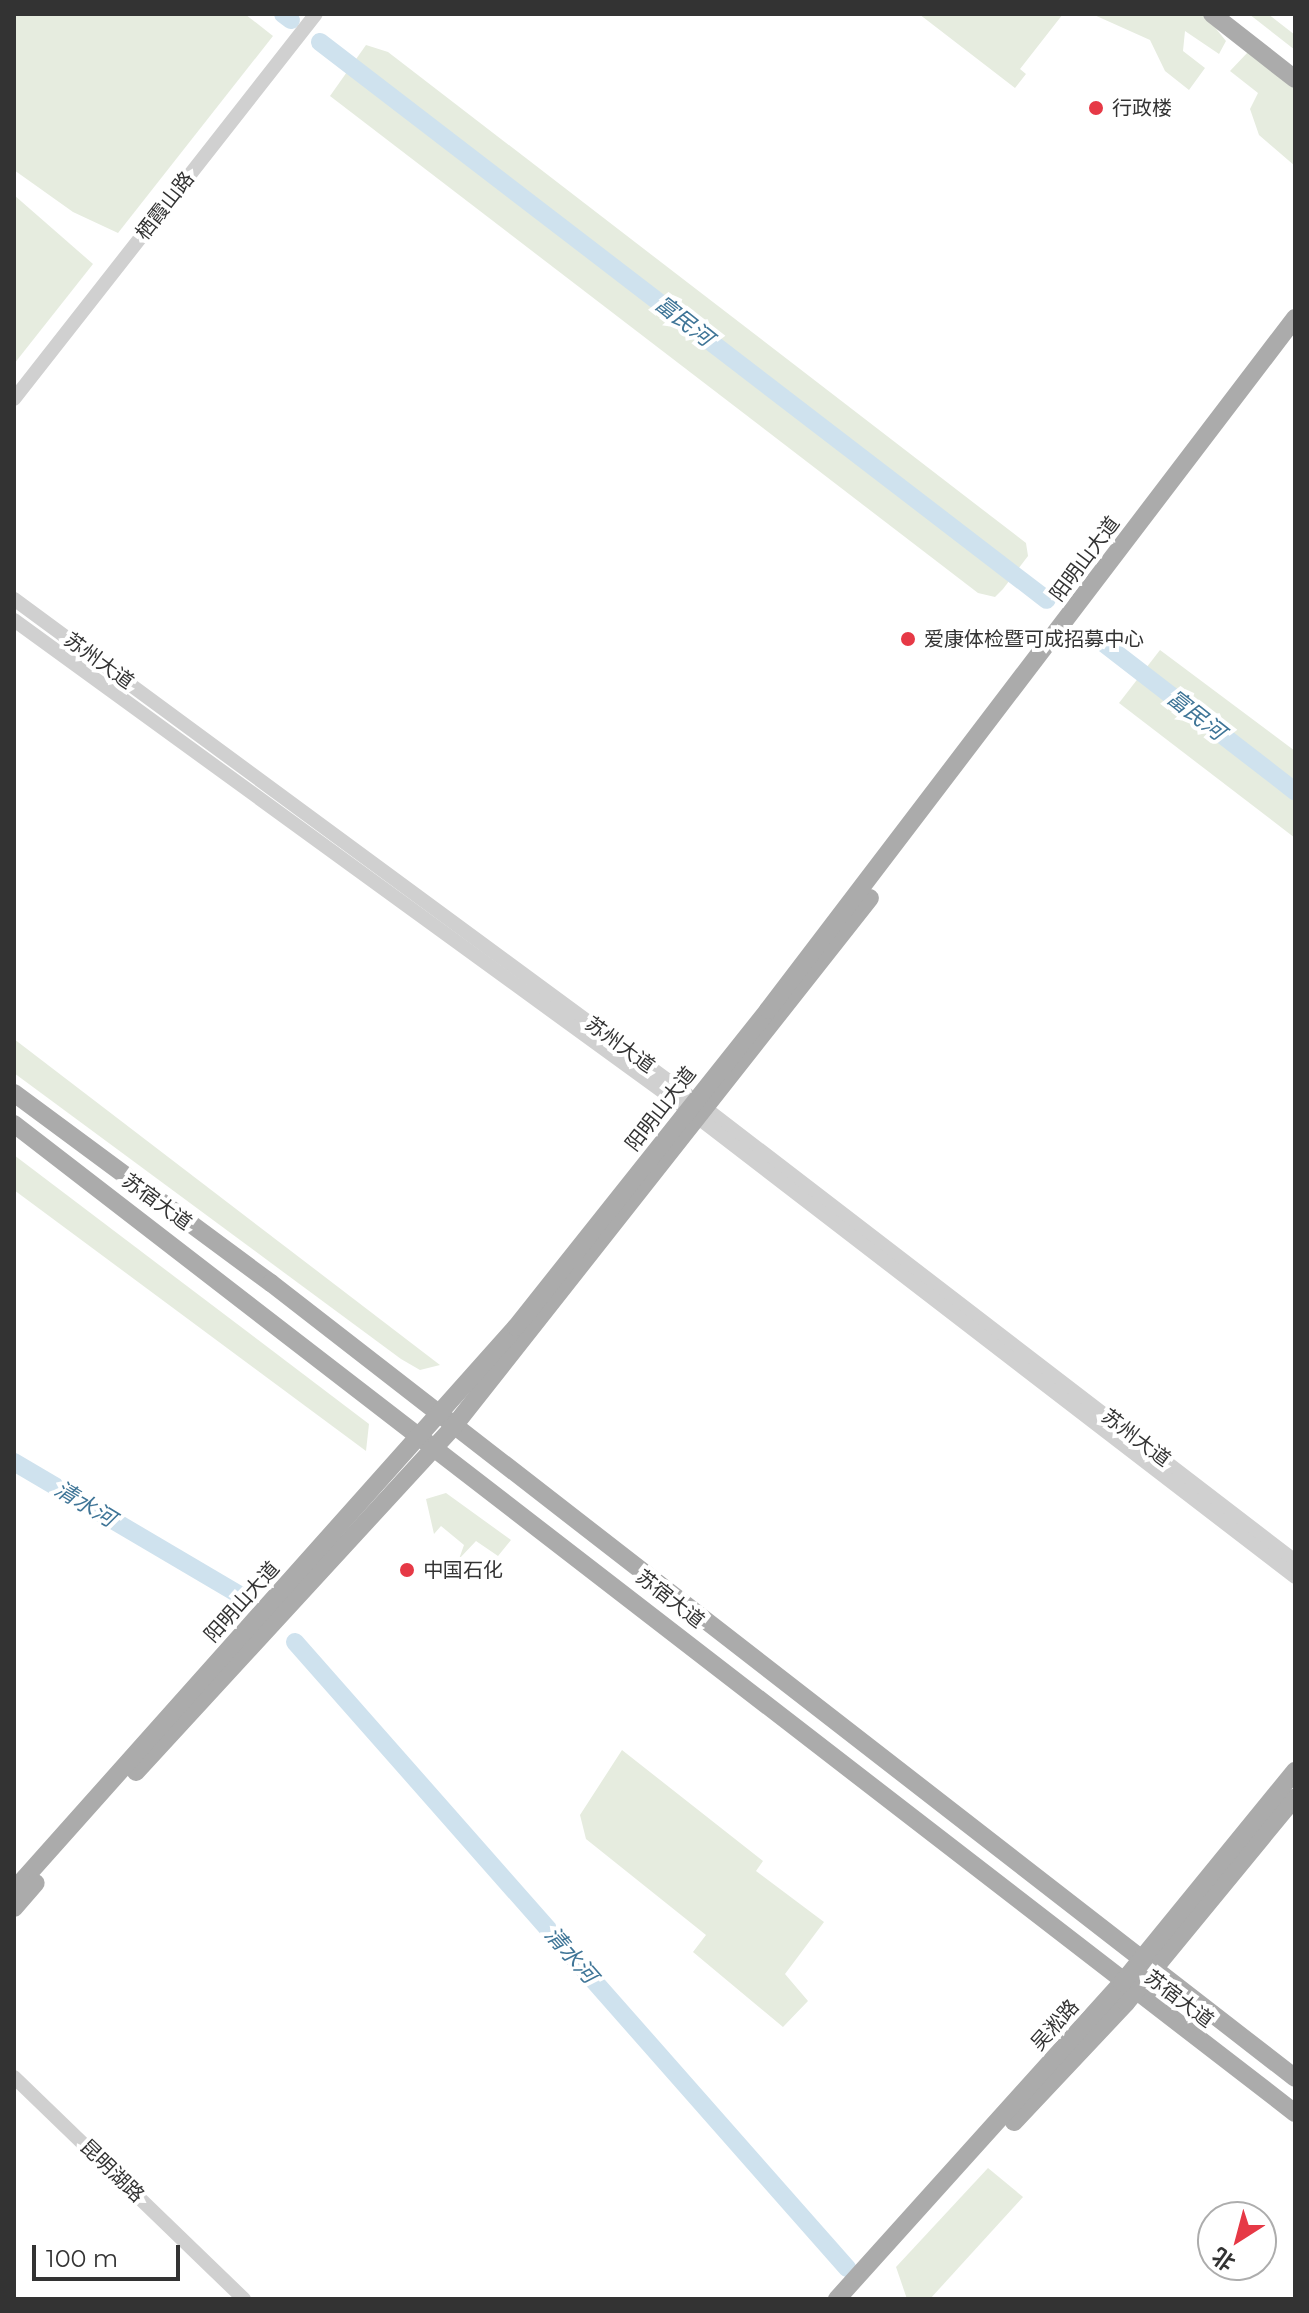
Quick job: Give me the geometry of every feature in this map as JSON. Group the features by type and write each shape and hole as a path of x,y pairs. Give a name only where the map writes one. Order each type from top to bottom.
{"main road":[{"path":"1212,14 1295,79"},
{"path":"1228,14 1295,66"},
{"name":"阳明山大道","path":"699,1111 1295,318"},
{"name":"阳明山大道","path":"14,1908 447,1421 699,1111 1295,338"},
{"name":"苏宿大道","path":"14,1093 447,1421 1295,2078"},
{"name":"苏宿大道","path":"14,1124 431,1440 1128,1988 1295,2113"},
{"name":"阳明山大道","path":"14,1890 431,1440"},
{"name":"吴淞路","path":"1149,1963 1295,1771"},
{"name":"吴淞路","path":"853,2299 1295,1797"},
{"name":"吴淞路","path":"837,2299 1128,1988"}],"street":[{"name":"栖霞山路","path":"14,399 316,14"},
{"name":"苏州大道","path":"14,599 1295,1561"},
{"name":"苏州大道","path":"14,620 699,1111 1295,1577"},
{"name":"昆明湖路","path":"14,2077 244,2299"}],"shaded area":[{"path":"14,14 245,14 273,36 118,233 73,212 14,170"},
{"path":"919,14 1063,14 1020,69 1026,74 1015,88"},
{"path":"1092,14 1204,14 1226,41 1219,54 1185,31 1183,51 1205,68 1189,90 1165,71 1150,40"},
{"path":"1249,14 1268,14 1295,35 1295,50"},
{"path":"366,45 388,52 1026,543 1028,556 1003,589 995,597 978,593 330,96"},
{"path":"1248,52 1295,86 1295,166 1259,135 1250,109 1258,93 1230,71"},
{"path":"14,195 93,264 14,364"},
{"path":"1160,650 1295,751 1295,838 1119,703"},
{"path":"14,1039 440,1365 420,1370 401,1359 14,1073"},
{"path":"14,1155 369,1424 366,1451 14,1190"},
{"path":"446,1493 511,1540 498,1556 476,1541 459,1559 464,1545 441,1526 434,1534 426,1499"},
{"path":"622,1750 763,1861 756,1871 824,1922 785,1974 808,2001 783,2027 693,1952 706,1935 586,1839 580,1815"},
{"path":"988,2168 1023,2197 930,2299 907,2299 896,2267"}],"waterway":[{"name":"富民河","path":"283,14 291,20"},
{"name":"富民河","path":"320,42 1047,600"},
{"name":"富民河","path":"1098,639 1295,791"},
{"name":"清水河","path":"14,1462 238,1594"},
{"name":"清水河","path":"295,1642 847,2268"}],"place":[{"name":"行政楼","path":"1096,108"},
{"name":"爱康体检暨可成招募中心","path":"908,639"},
{"name":"中国石化","path":"407,1570"}]}
